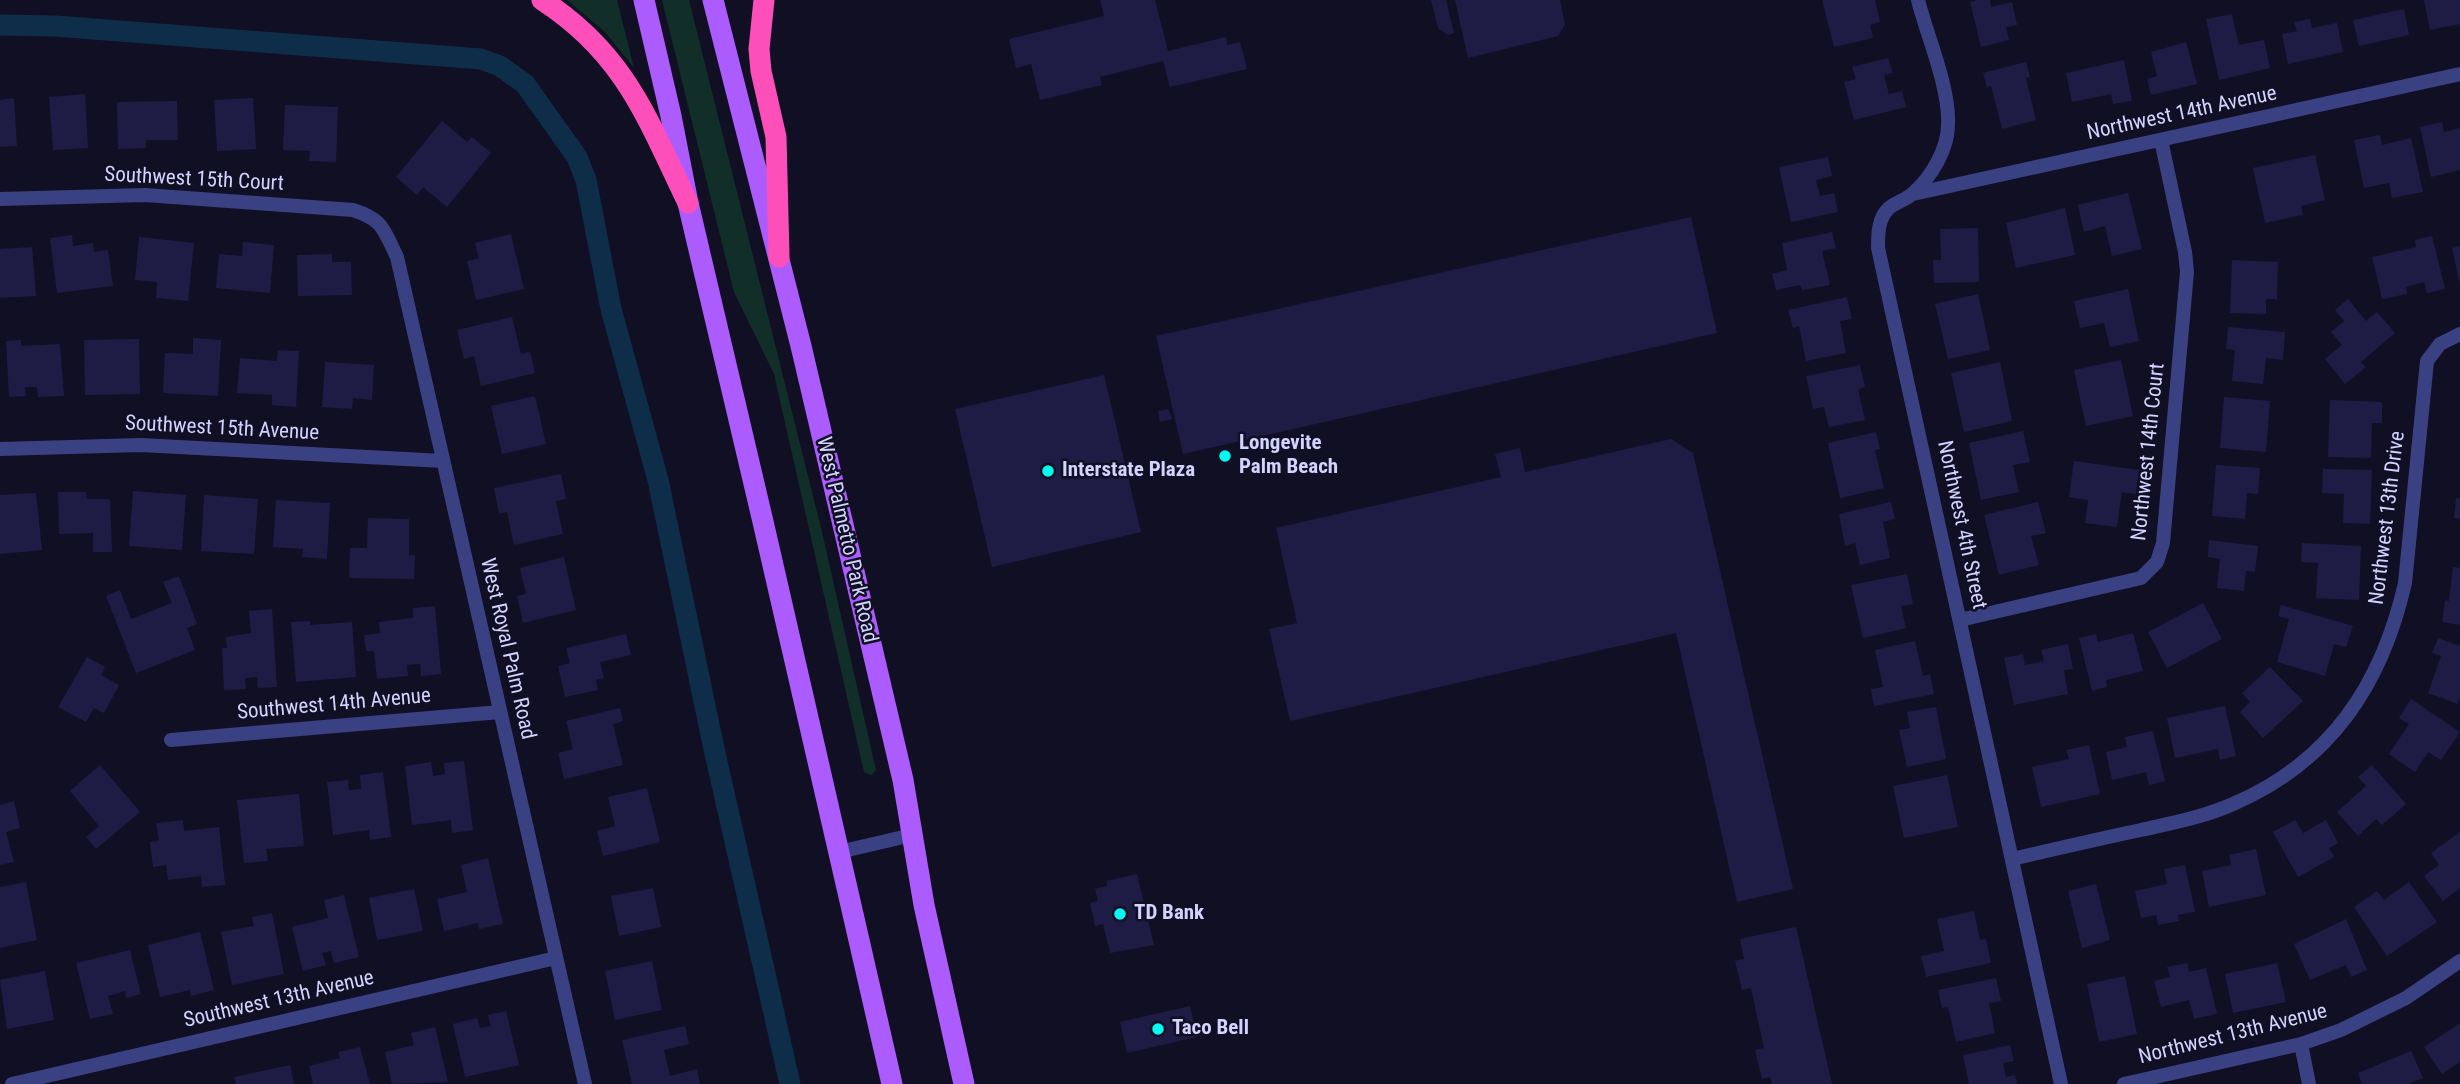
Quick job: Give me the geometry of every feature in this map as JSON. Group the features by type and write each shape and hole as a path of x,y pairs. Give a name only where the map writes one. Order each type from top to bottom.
{"highway":[{"path":"542,0 577,26 612,60 646,115 688,203"},
{"path":"764,0 759,49 761,71 776,137 779,257"}],"main road":[{"path":"644,0 688,203 892,1084"},
{"name":"West Palmetto Park Road","path":"713,0 779,257 903,780 923,905 964,1084"}],"street":[{"name":"Northwest 4th Street","path":"1918,0 1945,93 1948,124 1945,145 1937,163 1913,194 1888,209 1878,228 1878,248 2061,1084"},
{"name":"Northwest 14th Avenue","path":"1913,194 2460,74"},
{"name":"Northwest 14th Court","path":"1960,620 2141,578 2157,562 2163,543 2187,272 2161,140"},
{"name":"Southwest 15th Court","path":"0,199 145,195 353,210 373,217 382,225"},
{"name":"West Royal Palm Road","path":"382,225 397,257 584,1084"},
{"name":"Northwest 13th Drive","path":"2012,859 2198,817 2233,805 2265,789 2310,756 2347,716 2368,686 2397,619 2405,583 2427,361 2440,344 2460,334"},
{"name":"Southwest 15th Avenue","path":"0,449 141,445 443,461"},
{"name":"Southwest 14th Avenue","path":"171,740 500,712"},
{"path":"839,852 912,835"},
{"name":"Southwest 13th Avenue","path":"12,1084 556,958"},
{"name":"Northwest 13th Avenue","path":"2124,1084 2301,1044 2363,1020 2406,998 2460,961"},
{"path":"2301,1044 2309,1084"}],"green space":[{"path":"567,0 617,0 634,68 605,32"},
{"path":"662,0 689,0 822,532 876,770 871,775 864,772 774,374 734,292"}],"building":[{"path":"1100,0 1155,0 1168,51 1226,37 1227,45 1240,42 1247,69 1170,87 1163,61 1100,77 1102,85 1040,100 1031,64 1016,68 1009,39 1104,16"},
{"path":"1431,0 1446,0 1454,33 1448,35 1438,28"},
{"path":"1455,0 1560,0 1565,25 1558,36 1468,58"},
{"path":"1822,0 1875,0 1880,22 1870,25 1873,38 1834,47"},
{"path":"1990,0 1991,7 2012,2 2017,25 2006,27 2009,40 1981,47 1970,2"},
{"path":"2424,0 2460,0 2460,24 2430,30"},
{"path":"2404,9 2409,35 2359,46 2353,20"},
{"path":"2232,14 2239,45 2264,40 2270,68 2219,80 2206,19"},
{"path":"2310,19 2312,28 2337,23 2343,52 2288,64 2282,34 2297,31 2294,22"},
{"path":"2186,42 2197,84 2151,95 2147,79 2157,76 2151,52"},
{"path":"1888,58 1893,73 1884,75 1889,94 1902,91 1906,107 1854,120 1844,82 1856,79 1852,67"},
{"path":"2124,60 2132,101 2113,104 2111,94 2072,102 2066,73"},
{"path":"2026,62 2030,77 2026,78 2036,120 2002,129 1991,86 1987,87 1983,73"},
{"path":"85,94 88,148 53,150 49,97"},
{"path":"14,98 17,146 0,147 0,100"},
{"path":"253,98 256,149 217,151 214,100"},
{"path":"177,101 178,140 146,140 146,148 118,149 117,102"},
{"path":"285,105 338,107 336,162 309,161 310,151 283,150"},
{"path":"442,121 467,142 472,137 491,153 447,207 423,187 417,195 396,177"},
{"path":"2442,122 2444,132 2460,128 2460,170 2431,177 2420,127"},
{"path":"2380,135 2382,145 2411,138 2423,192 2392,198 2389,183 2364,188 2354,140"},
{"path":"2315,155 2325,200 2301,206 2303,215 2265,223 2253,168"},
{"path":"1828,157 1832,176 1816,180 1820,196 1834,193 1838,212 1791,222 1779,167"},
{"path":"2128,193 2142,249 2112,256 2105,226 2084,232 2078,205"},
{"path":"2065,208 2075,255 2016,268 2006,223"},
{"path":"1691,217 1717,333 1183,454 1156,336"},
{"path":"1978,228 1979,282 1934,283 1933,260 1941,260 1940,229"},
{"path":"1832,232 1836,248 1822,251 1830,285 1802,290 1800,285 1776,290 1772,274 1787,270 1782,243"},
{"path":"511,234 524,289 476,300 467,261 479,258 475,243"},
{"path":"72,235 73,246 93,243 94,252 108,250 113,286 57,293 50,238"},
{"path":"2432,236 2445,289 2427,293 2424,282 2406,287 2407,294 2382,299 2372,257 2416,247 2415,240"},
{"path":"139,237 194,243 188,301 156,298 157,282 135,280"},
{"path":"243,242 274,245 270,293 216,288 219,254 242,256"},
{"path":"2460,246 2460,281 2459,281 2452,248"},
{"path":"32,247 36,296 0,298 0,249"},
{"path":"332,254 332,262 351,262 352,295 298,296 297,255"},
{"path":"2232,260 2278,262 2277,299 2266,299 2266,314 2230,313"},
{"path":"2128,289 2139,341 2110,347 2104,323 2080,328 2074,301"},
{"path":"1978,294 1990,350 1948,359 1935,304"},
{"path":"1847,297 1852,319 1840,321 1846,353 1806,361 1799,326 1793,328 1788,310"},
{"path":"2348,299 2366,321 2377,312 2395,333 2361,362 2366,367 2345,384 2325,359 2342,345 2331,332 2344,321 2335,310"},
{"path":"512,317 521,354 530,352 535,373 481,386 474,356 464,359 457,330"},
{"path":"2228,327 2285,332 2283,360 2266,358 2263,384 2232,381 2235,350 2226,349"},
{"path":"193,338 221,340 218,396 163,393 165,353 193,354"},
{"path":"139,339 140,394 85,395 84,340"},
{"path":"21,340 21,346 60,344 64,396 38,397 37,387 25,387 26,396 9,397 6,341"},
{"path":"278,350 299,351 296,407 272,405 272,395 237,393 240,358 277,361"},
{"path":"2121,360 2133,416 2086,426 2074,370"},
{"path":"325,362 374,365 372,400 353,398 352,409 322,407"},
{"path":"2000,362 2012,421 1964,432 1951,373"},
{"path":"1860,365 1865,387 1858,389 1865,420 1829,427 1824,407 1813,409 1806,376"},
{"name":"Interstate Plaza","path":"1104,375 1141,532 992,567 955,409"},
{"path":"535,396 546,444 502,454 491,406"},
{"path":"2224,397 2270,401 2266,452 2220,448"},
{"path":"2330,400 2382,402 2382,423 2372,423 2371,458 2328,457"},
{"path":"1168,409 1172,419 1160,422 1158,411"},
{"path":"2023,431 2030,462 2013,465 2019,492 1981,500 1969,443"},
{"path":"1876,432 1880,449 1875,450 1884,488 1840,498 1828,443"},
{"path":"1671,439 1693,453 1793,889 1737,902 1676,633 1290,721 1269,629 1297,623 1276,528 1501,477 1495,454 1520,448 1525,472"},
{"path":"2074,461 2139,470 2136,494 2122,492 2117,527 2085,523 2088,500 2069,497"},
{"path":"2216,465 2260,468 2258,494 2247,493 2245,519 2212,516"},
{"path":"2323,469 2372,470 2370,524 2343,523 2344,494 2322,493"},
{"path":"561,474 566,499 556,501 563,534 514,545 507,512 499,514 494,488"},
{"path":"133,491 186,495 182,550 129,546"},
{"path":"58,492 86,492 87,499 110,499 112,552 93,552 93,533 59,534"},
{"path":"36,493 42,550 0,554 0,495"},
{"path":"204,495 258,499 254,554 201,551"},
{"path":"2456,498 2460,498 2460,519 2454,518"},
{"path":"276,500 330,503 327,559 302,557 303,549 273,547"},
{"path":"1891,502 1895,519 1883,522 1890,558 1860,565 1855,543 1845,546 1839,514"},
{"path":"2038,502 2046,533 2031,536 2039,565 1999,575 1984,515"},
{"path":"368,518 409,519 409,555 415,555 414,579 349,578 350,548 367,548"},
{"path":"2209,540 2258,546 2255,572 2246,571 2244,591 2217,588 2220,559 2208,557"},
{"path":"2302,543 2361,546 2359,600 2316,598 2318,563 2301,562"},
{"path":"564,557 576,610 523,623 517,596 526,594 520,568"},
{"path":"2453,567 2460,568 2460,625 2442,622 2445,600 2449,601"},
{"path":"1907,574 1913,604 1901,606 1906,628 1863,638 1851,585"},
{"path":"179,576 197,624 187,628 195,650 136,673 106,596 120,590 131,619 172,603 163,582"},
{"path":"2203,603 2222,639 2167,668 2148,632"},
{"path":"2281,605 2353,626 2346,647 2334,644 2325,676 2277,662 2289,619 2278,616"},
{"path":"435,606 441,674 421,676 420,664 407,665 408,676 377,679 374,651 366,651 364,635 380,633 379,622 413,618 413,608"},
{"path":"272,609 277,687 258,688 257,677 245,678 246,689 224,690 222,648 227,648 226,637 251,633 249,611"},
{"path":"310,621 310,625 352,622 356,677 296,682 291,622"},
{"path":"2133,633 2143,671 2106,680 2107,687 2092,691 2079,638 2096,634 2098,642"},
{"path":"626,634 631,655 600,662 604,678 596,680 598,690 565,697 558,666 570,663 566,648"},
{"path":"2438,638 2460,646 2458,704 2428,693 2441,656 2432,653"},
{"path":"1915,641 1923,676 1930,674 1934,694 1874,706 1871,689 1883,687 1875,650"},
{"path":"2068,644 2073,669 2064,670 2068,694 2014,705 2004,658 2023,654 2025,665 2044,661 2041,650"},
{"path":"87,657 105,667 101,675 119,685 104,713 94,708 86,722 58,707"},
{"path":"2270,667 2303,701 2263,738 2240,712 2250,702 2242,693"},
{"path":"2411,699 2460,732 2441,760 2428,752 2415,772 2389,754 2409,724 2399,718"},
{"path":"2225,706 2236,756 2220,760 2218,749 2175,758 2167,718"},
{"path":"1936,707 1946,759 1907,767 1899,730 1910,728 1907,712"},
{"path":"620,708 623,721 613,724 623,765 564,779 558,753 573,749 566,721"},
{"path":"2153,731 2165,781 2149,785 2146,772 2112,780 2106,752 2127,747 2125,737"},
{"path":"2089,745 2100,794 2041,807 2032,767 2069,759 2066,750"},
{"path":"464,761 473,830 452,833 451,820 412,825 405,766 431,762 433,776 445,774 444,763"},
{"path":"100,765 140,812 96,849 86,837 99,826 70,791"},
{"path":"2372,765 2406,804 2382,825 2376,819 2358,836 2337,812 2366,786 2358,777"},
{"path":"383,772 391,837 370,840 369,830 333,835 327,782 348,780 349,790 361,789 360,775"},
{"path":"1947,775 1958,827 1904,838 1893,786"},
{"path":"647,788 660,842 603,856 597,831 615,826 608,797"},
{"path":"299,794 304,846 266,849 268,861 244,863 237,800"},
{"path":"14,801 20,828 6,832 14,862 0,865 0,805"},
{"path":"183,820 184,831 219,827 225,885 202,887 201,876 168,880 166,865 153,867 150,842 159,841 156,823"},
{"path":"2295,820 2303,833 2326,820 2338,843 2329,848 2334,857 2298,877 2273,832"},
{"path":"2460,832 2460,888 2443,901 2424,876 2439,865 2431,853"},
{"path":"2256,849 2266,895 2209,907 2202,871 2231,865 2229,855"},
{"path":"488,858 503,924 479,929 478,923 444,931 437,899 467,892 461,865"},
{"path":"2185,865 2195,912 2178,915 2179,921 2158,925 2156,915 2141,918 2135,891 2167,884 2164,869"},
{"name":"TD Bank","path":"1137,874 1154,945 1110,953 1103,924 1095,926 1090,903 1098,901 1095,889 1107,886 1106,881"},
{"path":"26,882 37,940 0,948 0,887"},
{"path":"2409,882 2437,922 2387,956 2354,907 2377,891 2384,900"},
{"path":"2096,884 2110,940 2082,948 2068,891"},
{"path":"653,888 661,927 619,936 611,896"},
{"path":"414,889 423,931 377,940 369,898"},
{"path":"344,895 359,957 334,963 331,951 322,953 326,965 303,971 292,927 328,918 324,900"},
{"path":"1974,911 1980,940 1986,939 1991,963 1926,977 1921,956 1944,951 1937,919"},
{"path":"272,913 284,974 232,985 221,932 254,926 252,917"},
{"path":"2346,919 2367,970 2351,977 2346,965 2310,980 2294,944"},
{"path":"1796,927 1832,1084 1772,1084 1770,1077 1762,1079 1755,1050 1764,1048 1751,988 1742,990 1735,961 1744,959 1740,939"},
{"path":"200,932 214,990 191,996 190,990 160,997 148,945"},
{"path":"130,950 141,994 126,998 125,991 108,996 113,1014 90,1019 76,963"},
{"path":"652,961 662,1010 615,1020 605,971"},
{"path":"2187,963 2189,972 2206,968 2217,1014 2194,1019 2189,1000 2161,1007 2154,981 2170,977 2167,967"},
{"path":"2277,963 2286,1002 2233,1013 2225,974"},
{"path":"45,971 54,1020 7,1029 0,980"},
{"path":"2125,976 2137,1034 2099,1042 2087,984"},
{"path":"1996,978 2001,1001 1989,1003 1995,1033 1956,1042 1948,1007 1942,1008 1938,990"},
{"name":"Taco Bell","path":"1190,1006 1197,1037 1127,1053 1120,1022"},
{"path":"506,1011 519,1065 465,1077 453,1024 477,1018 480,1028 491,1026 488,1015"},
{"path":"2460,1023 2460,1062 2442,1074 2424,1047"},
{"path":"685,1026 689,1044 664,1050 670,1076 697,1069 700,1084 632,1084 622,1040"},
{"path":"435,1027 448,1082 392,1084 385,1052 414,1045 411,1033"},
{"path":"2010,1045 2014,1061 2003,1063 2006,1077 2015,1075 2017,1084 1969,1084 1963,1055"},
{"path":"360,1047 370,1084 313,1084 309,1066 340,1058 338,1052"},
{"path":"2411,1051 2423,1078 2408,1084 2362,1084 2358,1073"},
{"path":"290,1065 294,1084 236,1084 234,1077"}],"waterway":[{"path":"0,25 55,26 481,59 500,66 525,84 577,157 586,180 611,309 658,480 714,749 790,1084"}],"place":[{"name":"Longevite Palm Beach","path":"1225,456"},
{"name":"Interstate Plaza","path":"1048,471"},
{"name":"TD Bank","path":"1120,914"},
{"name":"Taco Bell","path":"1158,1029"}]}
